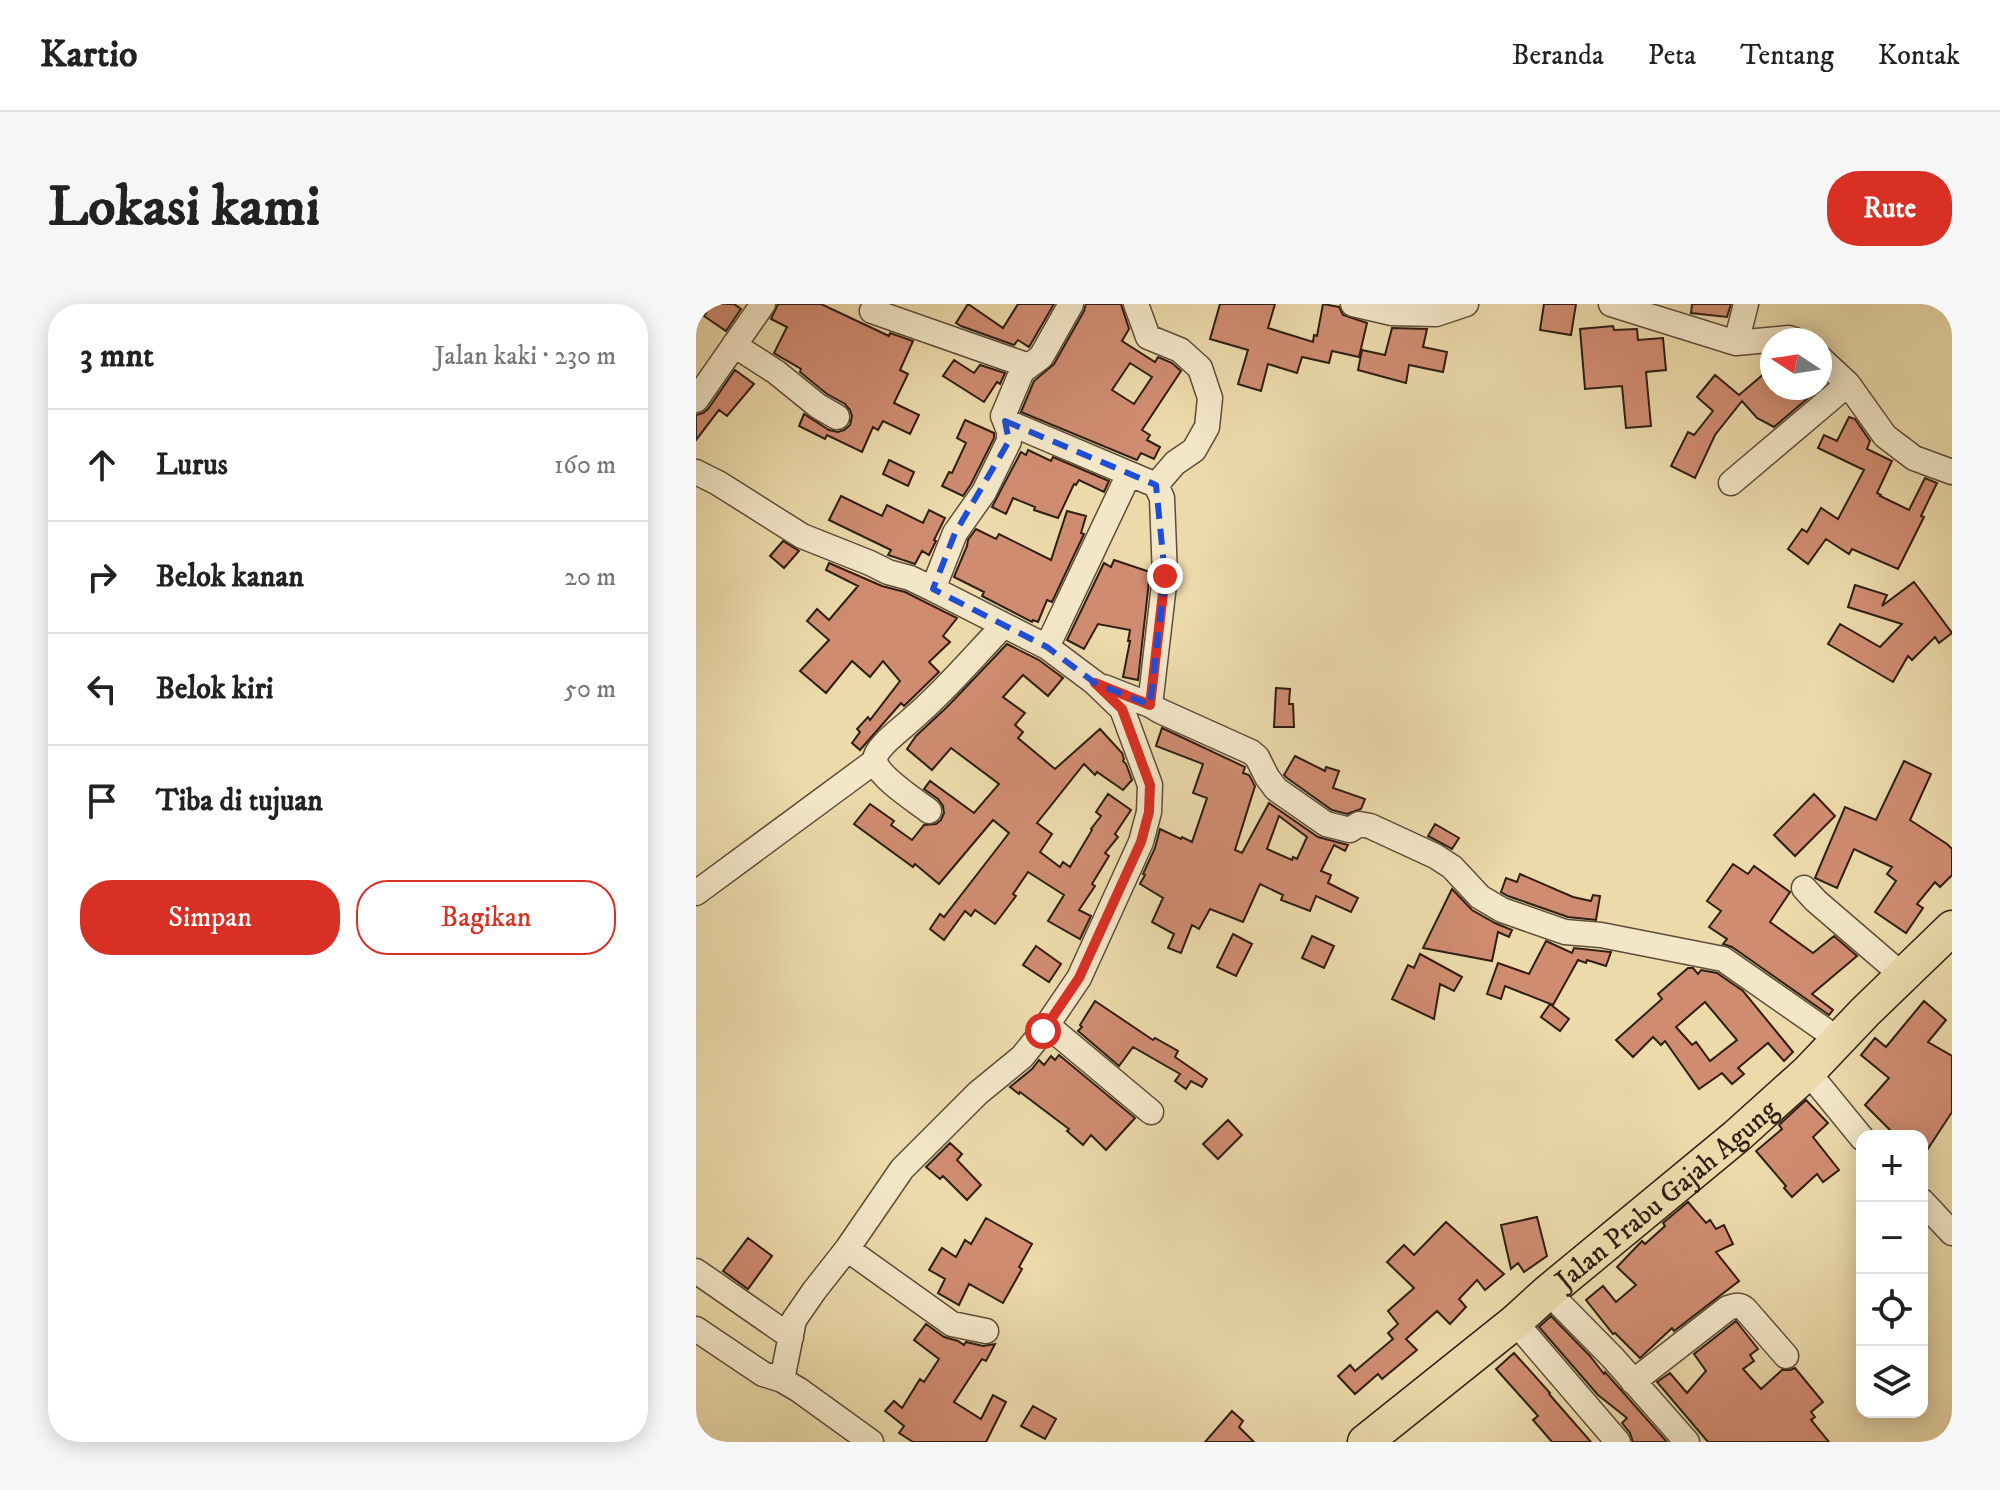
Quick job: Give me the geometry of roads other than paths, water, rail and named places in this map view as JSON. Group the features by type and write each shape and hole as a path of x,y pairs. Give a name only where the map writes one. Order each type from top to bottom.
{"highway":[{"name":"Jalan Prabu Gajah Agung","path":"1365,1442 1515,1322 1738,1135 1808,1072 1952,928"}],"street":[{"path":"696,400 763,304"},
{"path":"933,589 955,533 984,492 1009,441 1003,416 1022,371 1041,357 1071,304"},
{"path":"1136,304 1148,337 1180,350 1200,368 1210,398 1207,427 1194,450 1175,463 1156,485"},
{"path":"1353,304 1392,313 1436,314 1466,304"},
{"path":"1611,304 1736,343 1760,341"},
{"path":"1736,343 1746,304"},
{"path":"872,311 1029,366"},
{"path":"734,345 837,417"},
{"path":"1832,369 1848,384 1885,436 1914,458 1952,472"},
{"path":"1731,483 1848,384"},
{"path":"1005,421 1156,485 1162,498 1165,576 1150,705"},
{"path":"696,472 802,536 910,578 1047,647 1095,683 1122,709 1150,785 1149,812 1141,842 1079,978 1022,1057 978,1093 902,1169 794,1320 782,1380"},
{"path":"1047,647 1129,474"},
{"path":"929,811 880,771 875,761 876,754 1004,625"},
{"path":"1095,683 1251,752 1276,789 1326,824 1350,830 1359,824 1370,826 1435,856 1452,867 1480,897 1502,910 1565,932 1601,935 1723,959 1839,1040"},
{"path":"696,893 875,761"},
{"path":"1804,888 1902,975"},
{"path":"1047,1025 1151,1112"},
{"path":"1808,1072 1856,1131"},
{"path":"1923,1202 1952,1233"},
{"path":"847,1249 952,1324 986,1331"},
{"path":"696,1271 791,1337"},
{"path":"1548,1292 1589,1332 1687,1442"},
{"path":"1633,1382 1735,1305 1745,1309 1786,1356"},
{"path":"1515,1322 1618,1442"},
{"path":"696,1329 763,1374 799,1390 871,1442"}]}
